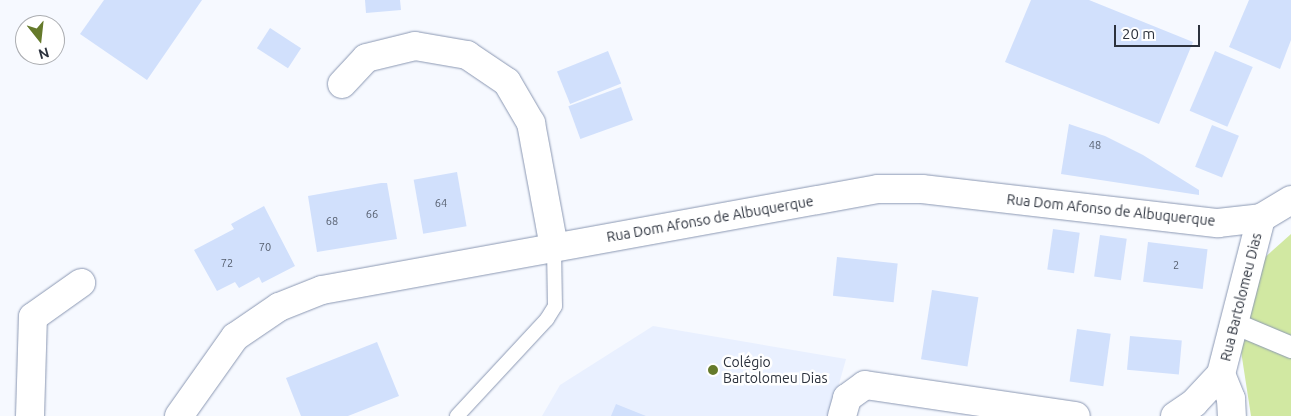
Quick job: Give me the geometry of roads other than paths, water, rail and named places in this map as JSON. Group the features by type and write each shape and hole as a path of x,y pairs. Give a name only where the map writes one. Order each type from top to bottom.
{"main road":[{"path":"342,84 366,58 415,46 467,55 507,82 530,123 554,247"},
{"name":"Rua Dom Afonso de Albuquerque","path":"179,416 235,337 279,307 322,290 878,189 922,189 1215,223 1261,218 1291,200"},
{"name":"Rua Bartolomeu Dias","path":"1175,416 1194,403 1221,374 1261,218"},
{"path":"30,416 34,317 81,282"},
{"path":"1221,374 1231,399 1232,416"},
{"path":"842,416 853,383 1076,416"}],"street":[{"path":"1234,323 1291,347"}],"lane":[{"path":"457,416 547,319 554,306 554,247"}],"place":[{"name":"Colégio Bartolomeu Dias","path":"713,370"}]}
